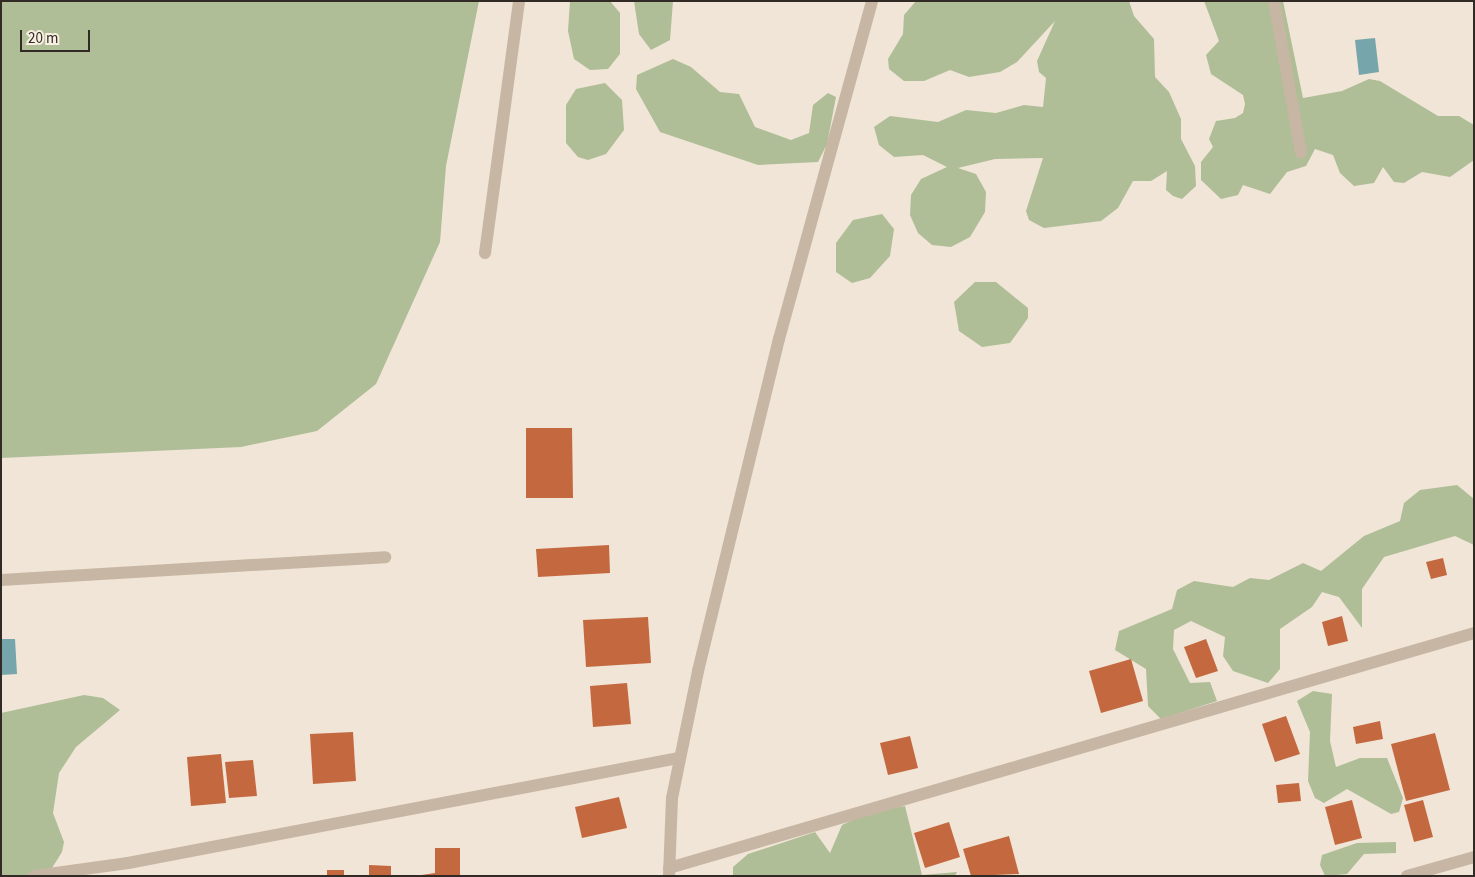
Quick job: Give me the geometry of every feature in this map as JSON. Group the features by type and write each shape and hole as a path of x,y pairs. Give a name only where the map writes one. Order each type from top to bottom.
{"street":[{"path":"486,253 520,1"},
{"path":"872,1 777,348 679,758 672,798 669,872 1474,633"},
{"path":"1274,1 1301,153"},
{"path":"1,580 385,556"},
{"path":"34,876 128,870 679,758"},
{"path":"1407,876 1474,857"}],"green space":[{"path":"1,1 479,1 446,166 440,242 376,384 317,431 241,447 1,458"},
{"path":"570,1 610,1 620,13 620,54 608,69 590,70 574,59 568,31"},
{"path":"634,1 673,1 670,40 651,50 639,34"},
{"path":"916,1 1129,1 1134,16 1154,39 1155,77 1169,92 1181,119 1181,139 1195,166 1196,186 1182,199 1173,196 1166,190 1167,171 1151,181 1133,181 1118,208 1101,221 1044,228 1029,220 1026,211 1043,158 995,159 958,168 976,174 986,192 985,212 970,237 951,247 932,245 918,233 910,215 911,195 921,179 947,167 923,155 894,157 879,145 874,127 890,116 938,122 966,110 996,113 1024,105 1043,107 1046,78 1039,72 1037,61 1055,21 1017,62 1000,72 969,77 950,70 924,81 904,81 889,69 888,59 903,34 904,15"},
{"path":"1204,1 1283,1 1303,98 1342,91 1369,79 1380,81 1438,116 1459,116 1474,125 1474,160 1450,177 1422,172 1404,183 1394,182 1383,167 1374,183 1354,186 1340,173 1333,155 1315,149 1306,166 1287,172 1270,194 1243,185 1238,195 1221,199 1201,180 1201,162 1213,147 1209,139 1216,121 1235,118 1243,113 1245,104 1243,95 1211,74 1206,55 1219,41"},
{"path":"673,59 691,67 720,92 739,94 755,127 791,140 809,133 813,105 828,93 836,97 827,144 818,162 758,165 660,132 636,89 637,75"},
{"path":"605,83 622,100 624,130 606,154 588,160 578,157 566,143 566,105 576,89"},
{"path":"882,214 894,229 890,256 870,278 852,283 836,272 836,243 853,220"},
{"path":"975,282 996,282 1028,308 1028,318 1010,343 982,347 959,331 954,302"},
{"path":"1457,485 1474,499 1474,545 1455,536 1384,557 1362,589 1362,628 1339,597 1322,592 1312,607 1280,629 1280,669 1268,683 1233,671 1223,656 1225,637 1191,621 1174,630 1173,649 1190,683 1210,682 1217,701 1161,719 1148,706 1146,669 1115,650 1119,631 1172,609 1177,590 1194,581 1233,587 1250,578 1269,580 1303,563 1321,571 1364,536 1400,521 1404,503 1420,490"},
{"path":"1313,691 1332,694 1330,741 1336,767 1360,758 1387,758 1403,798 1399,812 1391,814 1347,789 1324,803 1315,798 1308,781 1310,732 1297,701"},
{"path":"84,695 103,698 120,710 76,747 59,773 53,813 64,842 62,852 47,876 1,876 1,713"},
{"path":"905,806 922,875 957,872 955,876 733,876 733,867 748,854 815,832 830,853 842,825 870,812"},
{"path":"1396,842 1396,853 1364,854 1347,874 1325,876 1320,865 1322,855 1357,843"}],"water":[{"path":"1375,38 1379,72 1359,75 1355,40"},
{"path":"1,639 15,639 17,674 1,675"}],"building":[{"path":"526,428 572,428 573,498 526,498"},
{"path":"609,545 610,573 538,577 536,549"},
{"path":"1443,558 1447,575 1431,579 1426,562"},
{"path":"1342,616 1348,641 1328,646 1322,622"},
{"path":"648,617 651,663 586,667 583,620"},
{"path":"1206,639 1218,671 1196,678 1184,647"},
{"path":"1131,659 1143,701 1101,713 1089,671"},
{"path":"627,683 631,724 593,727 590,686"},
{"path":"1286,716 1300,754 1275,762 1262,724"},
{"path":"1380,721 1383,739 1356,744 1353,727"},
{"path":"353,732 356,781 313,784 310,734"},
{"path":"1435,733 1450,790 1406,801 1391,744"},
{"path":"910,736 918,768 888,775 880,743"},
{"path":"221,754 226,803 191,806 187,757"},
{"path":"253,760 257,796 229,798 225,762"},
{"path":"1299,783 1301,801 1278,803 1276,785"},
{"path":"619,797 627,828 582,838 575,807"},
{"path":"1352,800 1362,838 1335,845 1325,807"},
{"path":"1423,800 1433,837 1414,842 1404,805"},
{"path":"949,822 960,857 925,868 914,833"},
{"path":"1009,836 1019,874 971,876 963,849"},
{"path":"435,848 460,848 460,876 415,876 435,873"},
{"path":"369,865 391,866 391,876 369,876"},
{"path":"327,870 344,870 344,876 327,876"}]}
